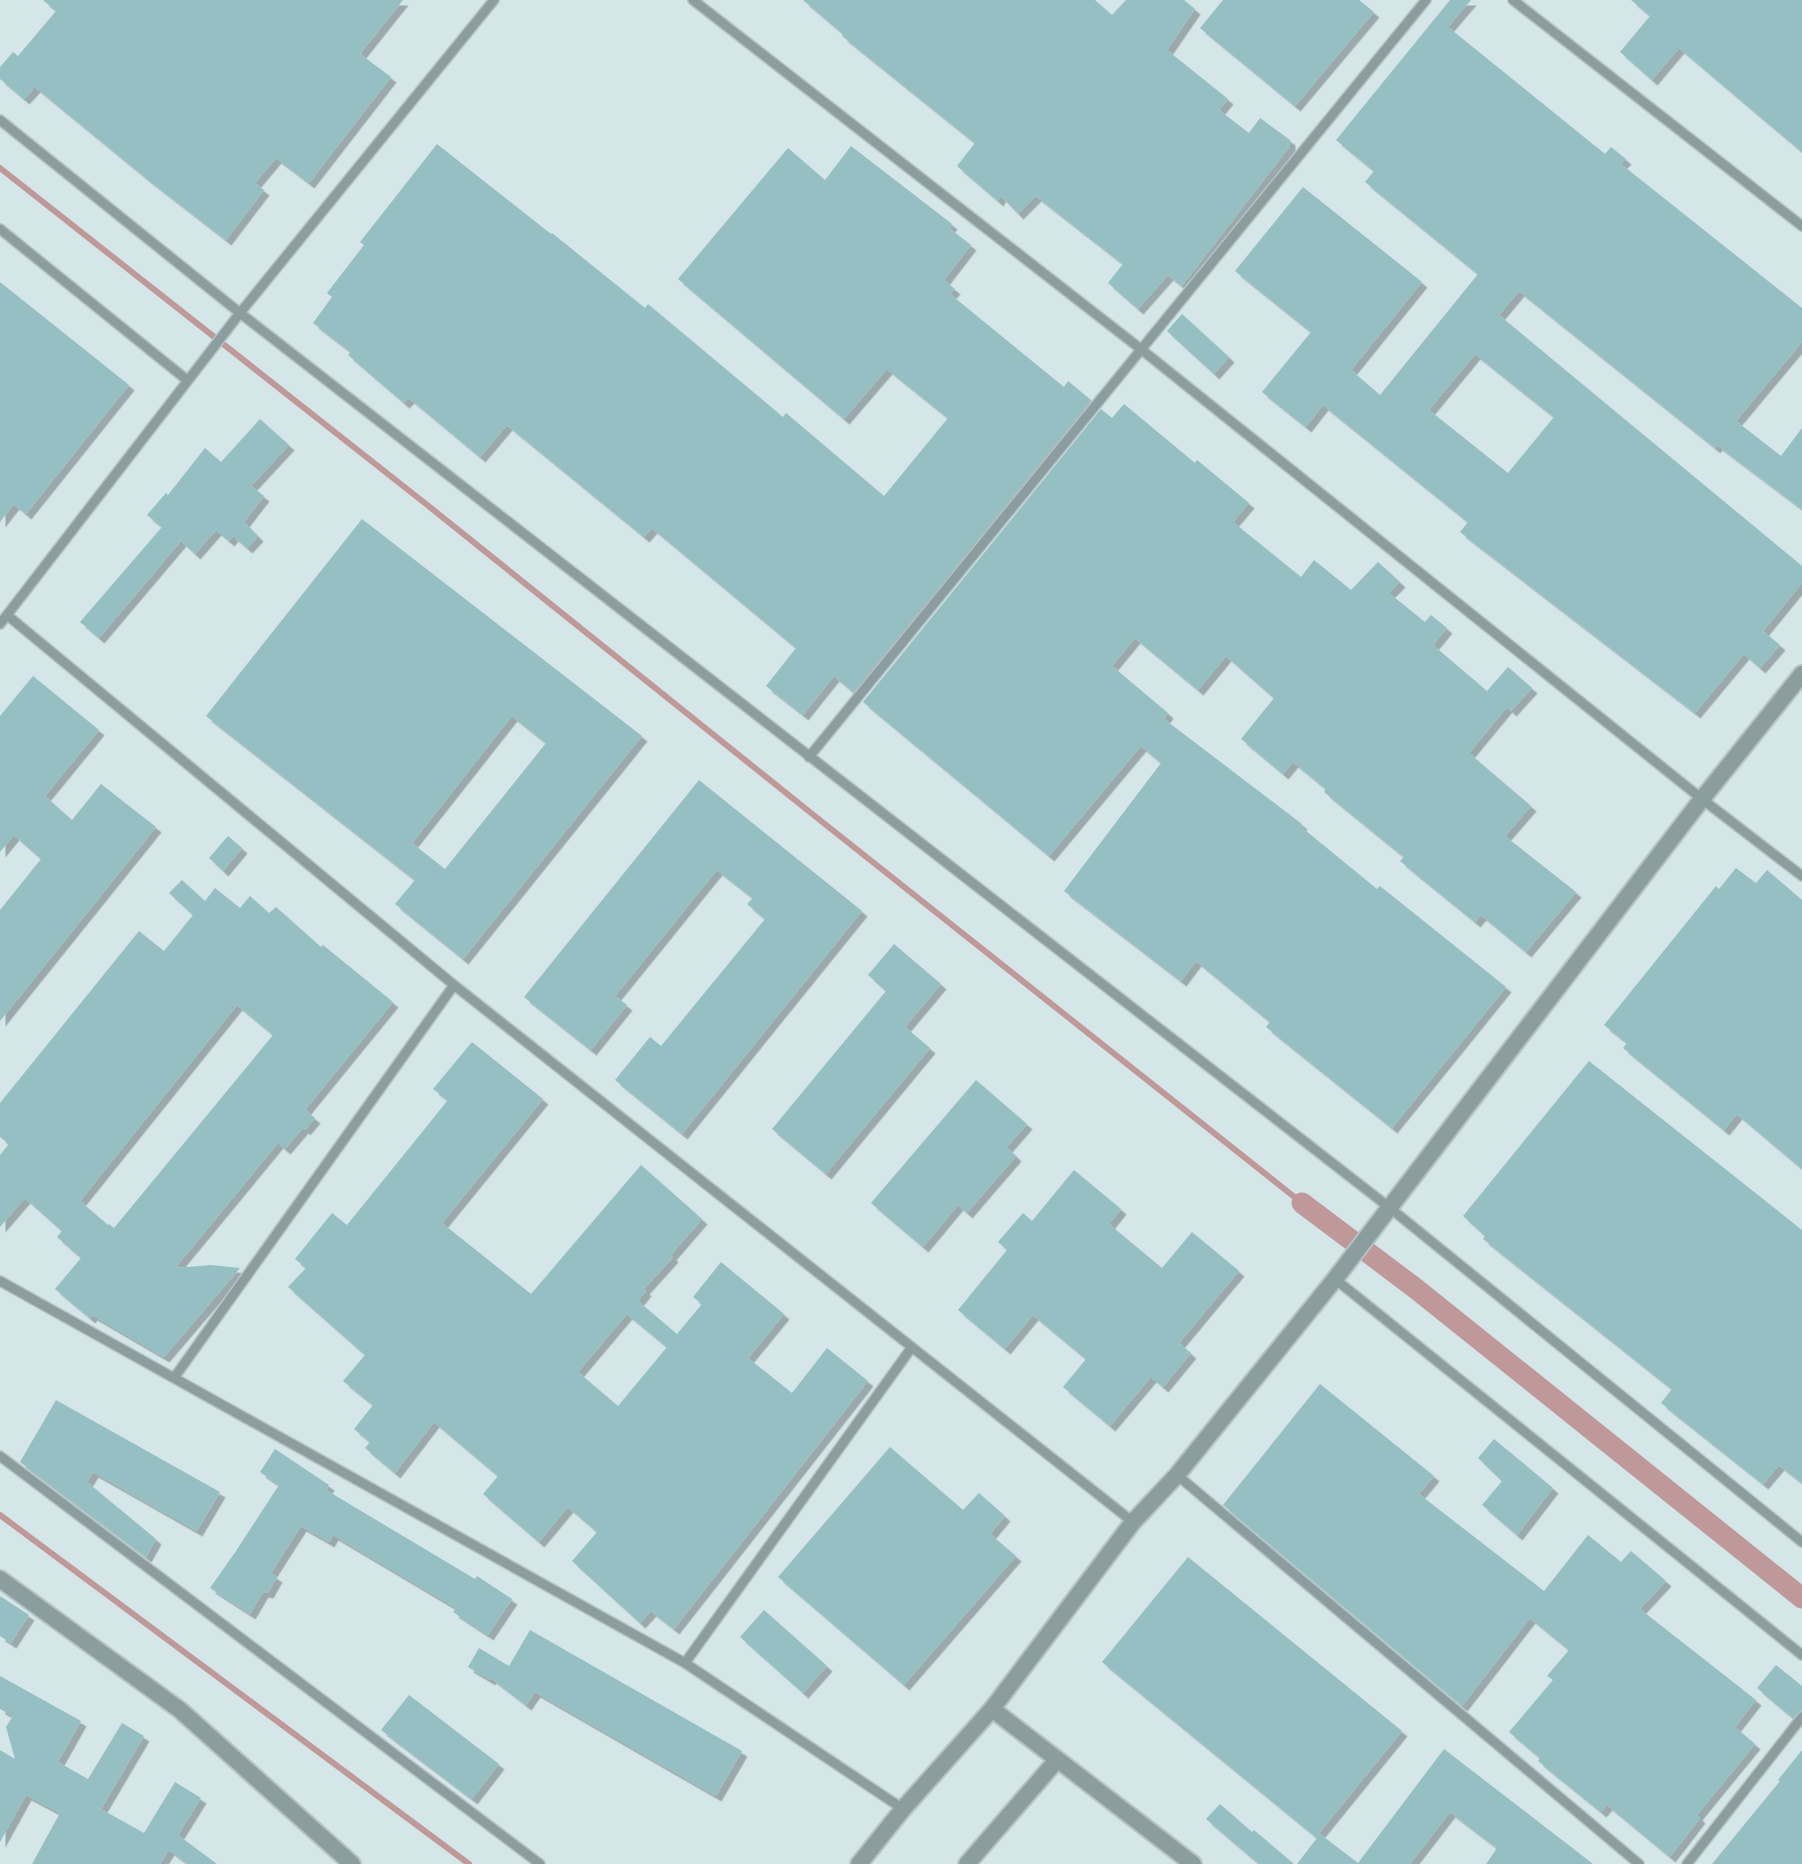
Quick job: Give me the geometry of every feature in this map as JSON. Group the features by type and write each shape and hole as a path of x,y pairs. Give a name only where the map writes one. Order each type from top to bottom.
{"street":[{"path":"859,1864 903,1809 992,1708 1133,1522 1177,1475 1335,1279 1702,799 1802,674"},
{"path":"0,1579 180,1710 352,1864"},
{"path":"992,1708 1057,1761 1193,1864"},
{"path":"967,1864 1057,1761"}],"lane":[{"path":"0,624 240,313 494,0"},
{"path":"693,0 1142,350 1702,799 1802,876"},
{"path":"809,758 1426,0"},
{"path":"1513,0 1802,226"},
{"path":"0,120 240,313 1390,1208 1802,1542"},
{"path":"0,230 187,380"},
{"path":"7,615 454,985 1133,1522"},
{"path":"174,1378 454,985"},
{"path":"1335,1279 1802,1655"},
{"path":"0,1281 685,1663 903,1809"},
{"path":"685,1663 912,1347"},
{"path":"0,1456 540,1864"},
{"path":"1177,1475 1639,1864"},
{"path":"1687,1864 1802,1717"}],"building":[{"path":"43,0 403,0 360,54 391,77 309,183 276,158 255,183 264,190 226,240 35,87 24,99 0,79 0,67 13,52 18,56 56,11"},
{"path":"803,0 1095,0 1112,15 1126,0 1184,0 1195,9 1167,50 1228,99 1219,110 1249,133 1260,118 1290,140 1290,146 1182,286 1168,275 1138,309 1108,283 1123,264 1036,196 1018,214 1001,196 998,201 957,166 975,143 842,36 843,34"},
{"path":"1223,0 1359,0 1374,12 1295,106 1200,28"},
{"path":"1450,0 1471,0 1448,27 1605,154 1611,147 1626,159 1621,164 1802,308 1802,342 1736,421 1781,456 1802,428 1802,509 1717,445 1715,448 1519,291 1499,315 1802,566 1802,583 1763,631 1780,645 1760,668 1744,654 1695,713 1460,532 1468,522 1323,405 1306,427 1262,392 1311,332 1235,271 1303,187 1422,282 1351,370 1380,395 1478,274 1365,182 1374,171 1336,140","holes":["1475,354 1554,417 1508,473 1429,410"]},
{"path":"1631,0 1802,0 1802,152 1679,48 1652,80 1620,52 1650,16"},
{"path":"437,144 645,308 648,304 783,417 786,413 884,496 948,418 887,369 844,419 678,279 788,148 825,180 851,146 952,224 949,228 971,245 944,280 955,289 950,294 1064,387 1068,381 1091,400 853,692 834,676 803,715 766,686 796,648 652,528 644,537 507,425 480,457 409,398 404,403 348,355 351,352 313,323 332,297 327,293 364,245 360,242"},
{"path":"0,282 129,385 26,514 14,504 0,522"},
{"path":"1182,314 1229,357 1214,374 1167,331"},
{"path":"1124,404 1195,463 1197,460 1249,503 1233,522 1301,577 1314,560 1351,590 1378,562 1400,582 1389,593 1425,622 1431,615 1447,628 1433,645 1487,691 1508,667 1532,688 1511,711 1507,707 1469,753 1531,806 1505,836 1576,892 1526,952 1481,915 1475,922 1400,861 1404,857 1324,792 1326,789 1293,762 1283,774 1241,739 1274,698 1226,656 1198,690 1135,638 1112,666 1168,713 1164,719 1302,824 1300,826 1377,889 1380,886 1506,987 1392,1128 1266,1027 1270,1022 1196,961 1181,981 1064,891 1161,763 1141,746 1049,856 863,702 1101,409 1112,418"},
{"path":"260,419 289,445 251,486 264,496 244,522 258,536 247,548 233,536 229,541 216,530 195,554 181,541 99,638 80,622 162,527 147,515 166,493 168,495 205,448 221,462"},
{"path":"362,519 642,736 463,959 395,904 415,880 206,716","holes":["512,716 546,743 445,869 412,843"]},
{"path":"33,676 99,730 45,796 72,820 101,784 156,827 0,1021 0,910 41,859 14,835 0,852 0,716"},
{"path":"699,780 862,911 682,1134 615,1080 650,1037 661,1046 765,919 747,904 753,898 717,870 615,996 627,1005 591,1050 524,997"},
{"path":"228,836 242,848 223,871 209,858"},
{"path":"1736,868 1756,883 1767,870 1802,900 1802,1169 1737,1114 1724,1130 1623,1048 1627,1043 1604,1025 1716,886 1719,889"},
{"path":"182,880 205,901 215,888 240,908 250,896 269,913 276,907 321,947 323,945 393,1002 305,1110 315,1118 285,1149 278,1143 175,1268 211,1265 240,1268 164,1357 92,1315 90,1318 55,1289 81,1258 57,1237 62,1231 25,1198 0,1227 0,1155 9,1144 0,1137 0,1103 139,931 164,951 193,915 169,893","holes":["237,1005 273,1035 114,1228 80,1201"]},
{"path":"894,944 941,984 905,1027 930,1048 826,1174 772,1129 886,991 868,975"},
{"path":"472,1042 543,1099 442,1223 531,1294 641,1165 702,1219 671,1255 673,1257 644,1289 646,1291 638,1301 677,1334 702,1304 693,1297 721,1262 784,1314 748,1358 792,1393 827,1348 868,1381 674,1629 651,1611 640,1623 572,1561 597,1532 568,1507 539,1542 483,1494 498,1476 434,1422 395,1473 365,1448 370,1442 354,1429 373,1405 343,1381 365,1355 288,1287 306,1268 295,1259 332,1213 347,1225 448,1100 433,1089","holes":["627,1314 667,1347 618,1406 578,1372"]},
{"path":"1589,1061 1802,1230 1802,1483 1779,1465 1763,1484 1661,1403 1672,1389 1483,1239 1485,1236 1463,1216"},
{"path":"976,1080 1027,1124 1007,1147 1016,1156 967,1213 958,1205 923,1247 871,1203"},
{"path":"1074,1170 1121,1209 1109,1224 1162,1268 1192,1232 1239,1271 1179,1343 1191,1353 1163,1387 1151,1377 1110,1426 1063,1387 1086,1359 1033,1315 1005,1349 958,1310 1007,1250 998,1242 1023,1213 1032,1221"},
{"path":"1320,1384 1434,1476 1419,1494 1544,1591 1588,1535 1621,1562 1631,1551 1666,1581 1640,1609 1756,1700 1735,1727 1755,1744 1697,1815 1700,1818 1670,1857 1607,1805 1601,1812 1538,1761 1540,1758 1509,1732 1553,1680 1547,1676 1569,1650 1530,1618 1462,1706 1223,1505"},
{"path":"56,1400 220,1492 197,1531 93,1472 87,1482 156,1539 146,1557 20,1462"},
{"path":"1494,1439 1553,1488 1517,1535 1482,1505 1502,1481 1478,1458"},
{"path":"890,1447 963,1510 979,1493 1005,1516 990,1534 1016,1556 904,1685 778,1577"},
{"path":"275,1449 329,1485 326,1490 475,1579 477,1576 512,1599 488,1635 453,1612 456,1608 333,1535 329,1542 301,1526 271,1573 277,1577 268,1593 263,1592 250,1614 210,1588 279,1485 260,1472"},
{"path":"1188,1557 1402,1731 1316,1837 1102,1662"},
{"path":"0,1596 29,1615 11,1643 0,1636"},
{"path":"764,1610 827,1666 803,1693 740,1637"},
{"path":"530,1630 742,1751 716,1796 535,1692 526,1705 491,1678 490,1680 468,1667 479,1648 509,1666"},
{"path":"1776,1665 1802,1686 1802,1710 1793,1718 1757,1688"},
{"path":"0,1676 81,1721 58,1762 88,1779 122,1723 144,1736 101,1809 144,1833 175,1782 201,1798 178,1835 217,1864 188,1864 169,1850 160,1864 32,1864 60,1813 26,1795 0,1842 0,1750 15,1759 6,1727 13,1716 0,1709"},
{"path":"409,1695 499,1764 472,1799 381,1730"},
{"path":"1444,1749 1593,1864 1486,1864 1497,1848 1450,1812 1410,1864 1297,1864 1320,1834 1358,1863"},
{"path":"1802,1750 1802,1864 1712,1864 1780,1781 1778,1780"},
{"path":"1220,1804 1294,1864 1259,1864 1206,1819"}],"waterway":[{"path":"0,168 426,504 1302,1203"},
{"path":"1302,1203 1415,1288 1802,1598"},
{"path":"0,1515 469,1864"}]}
